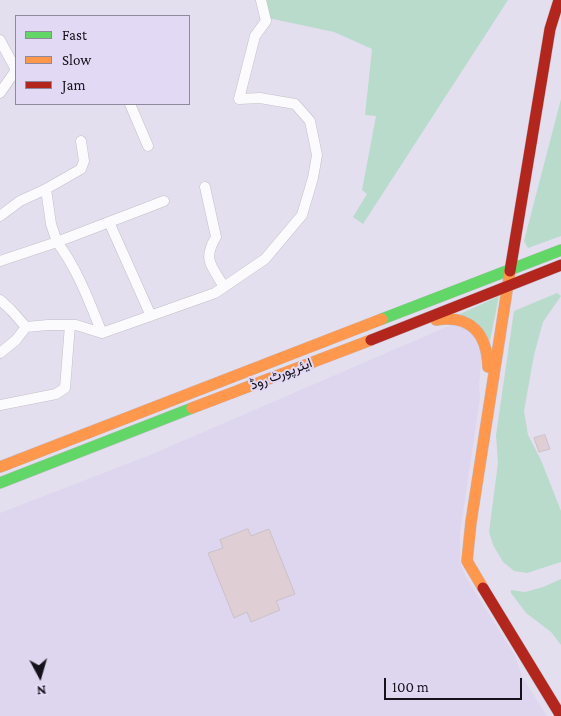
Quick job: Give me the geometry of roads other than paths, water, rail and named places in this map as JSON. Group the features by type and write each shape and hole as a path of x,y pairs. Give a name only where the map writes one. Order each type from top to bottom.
{"main road":[{"path":"559,0 550,28 509,271 487,411 467,561 561,716"},
{"name":"ایئرپورٹ روڈ","path":"0,467 561,250"},
{"name":"ایئرپورٹ روڈ","path":"0,484 147,424 561,265"},
{"path":"396,329 419,327 446,318 457,319 473,327 481,335 487,349 487,411"}],"street":[{"path":"0,353 16,340 26,327 76,325 102,334 215,293 265,259 302,215 313,178 317,155 310,121 295,104 260,98 239,99 254,36 266,21 261,0"},
{"path":"0,40 15,68"},
{"path":"0,93 15,71"},
{"path":"130,105 148,146"},
{"path":"0,216 20,201 81,169 84,161 81,141"},
{"path":"205,187 216,237 209,249 208,258 224,287"},
{"path":"46,189 51,224 57,242 70,259 102,334"},
{"path":"0,261 57,242 164,201"},
{"path":"109,222 151,316"},
{"path":"0,300 26,327"},
{"path":"0,405 56,394 65,388 70,325"}]}
